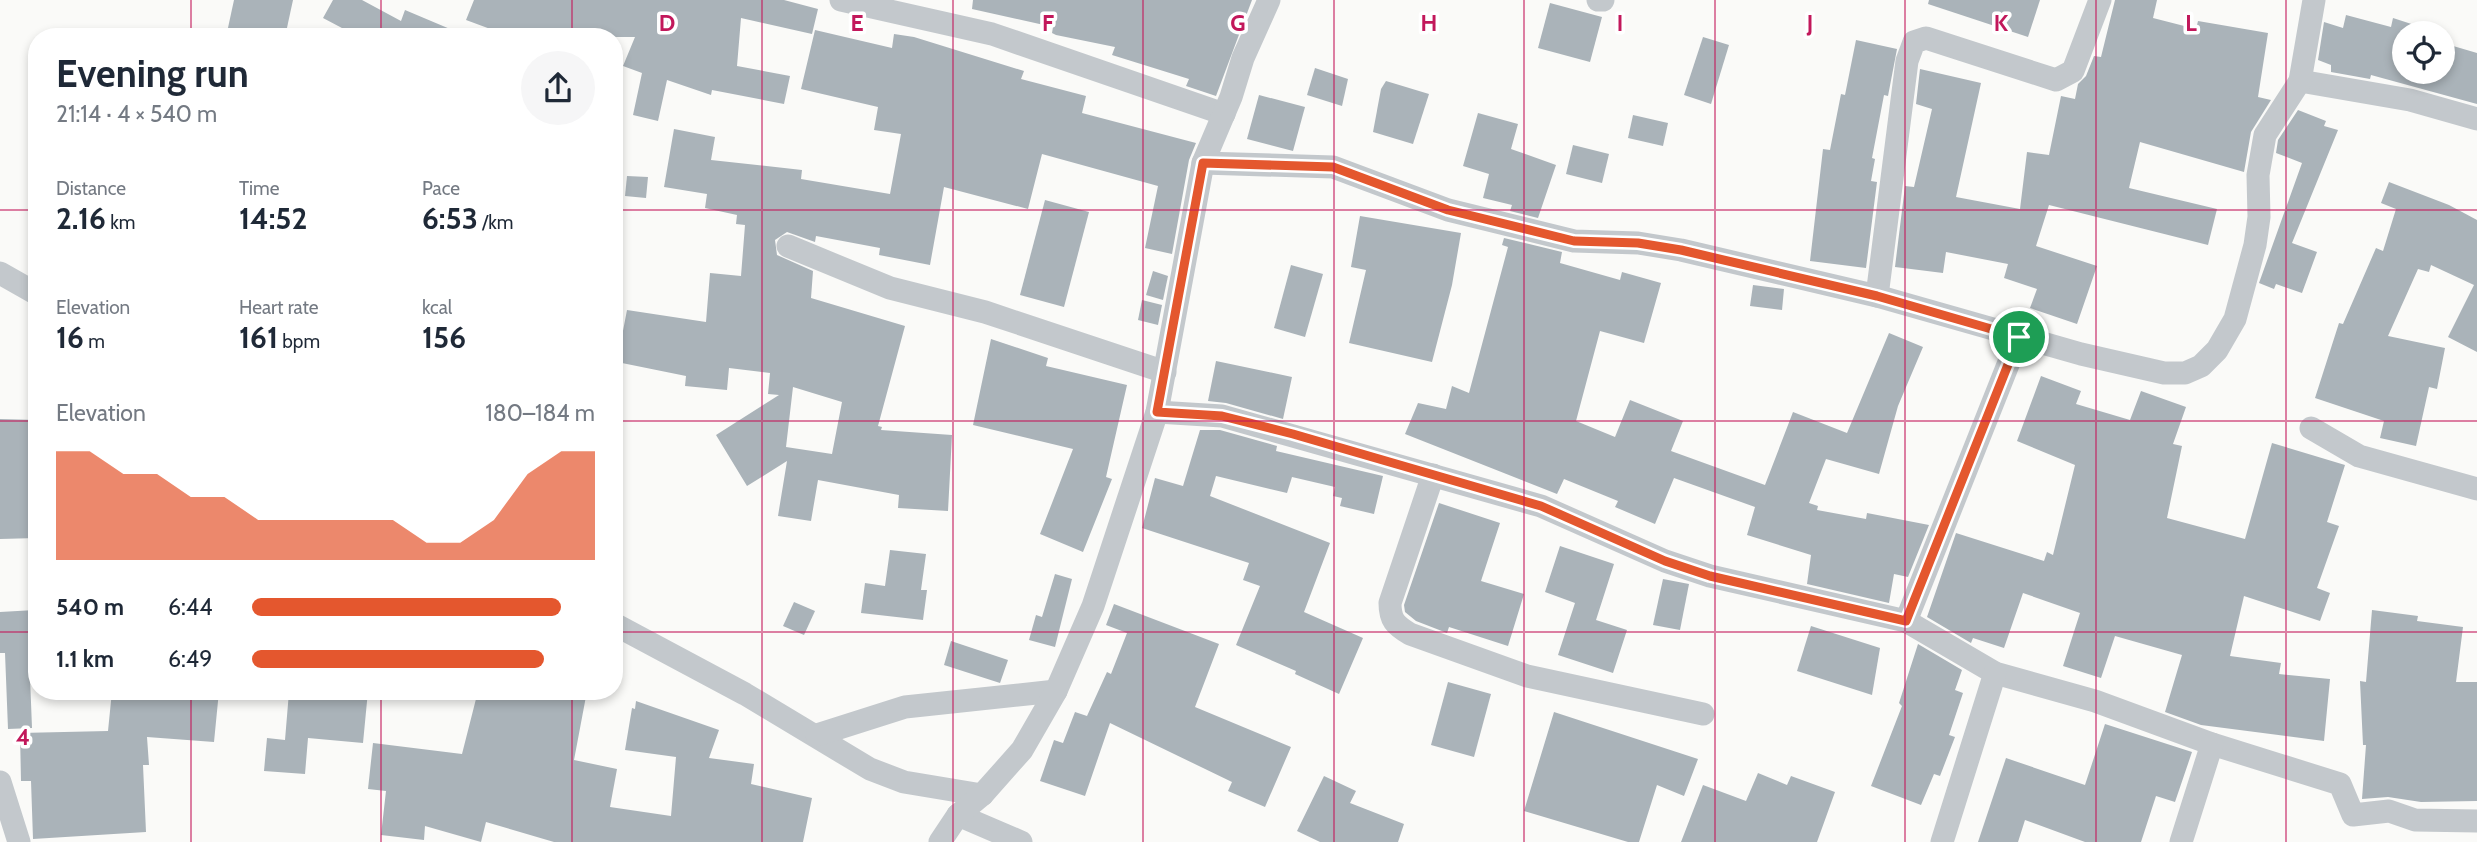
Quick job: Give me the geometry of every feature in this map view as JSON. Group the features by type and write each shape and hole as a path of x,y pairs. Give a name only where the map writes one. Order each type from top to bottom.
{"street":[{"path":"841,0 992,34 1224,114"},
{"path":"940,842 958,815 982,795 1022,750 1056,691 1093,606 1157,412 1203,163 1224,114 1243,58 1269,0"},
{"path":"1877,296 1907,61 1914,42 1926,38 2056,80 2073,71 2100,0"},
{"path":"1203,163 1333,167 1448,210 1574,241 1638,243 1681,250 1877,296 2019,337 2164,373 2185,373 2201,366 2217,350 2235,319 2255,245 2259,217 2258,175 2265,135 2300,81 2314,0"},
{"path":"2300,81 2410,100 2477,119"},
{"path":"788,246 890,288 985,312 1165,372"},
{"path":"0,273 28,289"},
{"path":"1906,621 2019,337"},
{"path":"1157,412 1222,416 1541,506 1665,561 1710,576 1906,621 1995,673 2095,701 2213,744 2340,784 2353,815 2389,811 2415,820 2477,821"},
{"path":"2311,428 2359,456 2477,489"},
{"path":"1433,475 1390,603 1390,617 1395,626 1410,634 1527,676 1703,714"},
{"path":"623,629 817,735 870,769 904,782 982,795"},
{"path":"1942,842 1995,673"},
{"path":"817,735 905,707 1056,691"},
{"path":"2181,842 2213,744"},
{"path":"0,782 19,842"},
{"path":"958,815 1021,842"}],"building":[{"path":"234,0 293,0 287,28 228,28"},
{"path":"333,0 362,0 401,21 405,10 448,28 342,28 323,18"},
{"path":"474,0 784,0 818,9 812,34 741,18 737,66 790,76 784,104 712,90 711,95 667,80 658,121 633,115 642,73 623,66 635,37 623,37 623,28 488,28 466,20"},
{"path":"973,0 1252,0 1216,96 1186,86 1189,79 1112,55 1115,47 1056,35 1052,33 1053,27 972,9"},
{"path":"1929,0 2040,0 2028,37 1928,4"},
{"path":"2115,0 2157,0 2153,18 2196,29 2198,21 2268,33 2258,97 2271,100 2251,132 2244,172 2140,142 2129,188 2217,209 2208,245 2049,205 2036,246 2097,266 2077,324 2030,308 2037,289 2004,278 2008,264 1946,252 1943,273 1895,267 1905,186 1914,187 1932,109 1916,104 1920,69 1981,83 1956,197 2020,209 2027,152 2049,155 2061,96 2075,99 2078,84 2086,76 2094,56 2101,57"},
{"path":"1550,3 1602,17 1590,62 1538,48"},
{"path":"2346,15 2391,27 2392,22 2392,81 2371,75 2370,79 2331,72 2331,65 2318,60 2324,22 2343,28"},
{"path":"815,30 892,48 894,34 914,37 1024,71 1021,79 1086,96 1082,113 1196,143 1189,160 1172,254 1145,248 1158,186 1042,154 1028,209 944,187 930,265 879,255 880,248 816,236 815,242 787,232 775,240 777,255 813,271 811,298 905,326 878,426 882,427 881,430 952,435 948,511 898,508 899,495 818,480 811,521 778,516 787,461 747,486 716,435 779,395 768,394 770,373 729,368 727,390 685,386 686,376 623,363 623,331 627,310 706,322 710,273 741,276 745,225 736,224 737,215 705,208 707,194 664,187 674,129 715,137 711,160 802,170 801,179 890,194 901,134 874,130 878,107 801,89","holes":["793,387 842,402 832,454 786,447"]},
{"path":"1703,37 1729,45 1711,104 1684,95"},
{"path":"1856,40 1897,49 1888,96 1884,95 1872,158 1875,159 1871,181 1877,182 1866,268 1810,261 1823,149 1830,150 1841,94 1845,95"},
{"path":"2455,47 2477,53 2477,104 2404,84 2455,84"},
{"path":"1315,68 1348,79 1342,106 1307,95"},
{"path":"1386,81 1429,94 1413,144 1373,132 1381,89"},
{"path":"1259,95 1305,107 1293,151 1247,139"},
{"path":"2298,110 2326,121 2324,126 2338,130 2292,243 2317,252 2302,293 2276,284 2274,289 2259,283 2302,163 2276,153 2278,140"},
{"path":"1478,113 1518,124 1511,149 1556,165 1538,218 1510,211 1512,205 1483,198 1489,174 1463,166"},
{"path":"1633,115 1668,123 1663,146 1628,138"},
{"path":"1573,145 1609,154 1602,183 1566,174"},
{"path":"627,176 648,177 646,198 625,196"},
{"path":"2389,182 2449,205 2477,220 2477,352 2448,337 2474,285 2431,265 2429,272 2418,269 2388,336 2445,348 2437,389 2429,387 2416,446 2380,438 2384,421 2315,398 2339,323 2343,324 2376,248 2383,251 2396,209 2381,203"},
{"path":"1045,200 1089,212 1064,307 1020,295"},
{"path":"1360,216 1461,233 1452,285 1432,362 1349,343 1366,270 1351,267"},
{"path":"1504,238 1562,252 1560,263 1620,280 1622,272 1661,283 1644,343 1600,331 1576,421 1615,437 1630,400 1683,421 1671,451 1765,485 1793,412 1847,433 1889,333 1923,347 1898,406 1879,474 1826,459 1809,503 1818,506 1817,510 1866,519 1867,513 1929,525 1908,577 1894,574 1889,603 1807,584 1811,555 1747,535 1755,507 1674,478 1655,524 1615,507 1618,501 1564,479 1557,494 1405,434 1418,403 1446,409 1452,386 1469,393 1508,247 1502,245"},
{"path":"1291,265 1323,274 1305,337 1274,328"},
{"path":"1153,271 1168,276 1163,300 1146,295"},
{"path":"1753,285 1784,289 1782,310 1750,306"},
{"path":"1142,300 1162,305 1158,325 1138,320"},
{"path":"991,339 1048,358 1046,366 1127,385 1106,477 1112,479 1083,552 1040,534 1073,449 973,425"},
{"path":"1216,361 1292,377 1283,419 1226,403 1208,401"},
{"path":"2041,376 2081,391 2076,404 2130,420 2141,391 2186,407 2173,444 2182,446 2167,518 2245,539 2272,443 2345,465 2327,522 2339,526 2317,588 2330,593 2320,621 2244,596 2230,656 2281,663 2279,674 2330,679 2324,741 2201,725 2165,712 2182,655 2115,636 2101,678 2063,666 2080,613 2023,593 2004,648 1973,638 1971,643 1927,617 1956,533 2044,561 2047,552 2053,555 2075,465 2017,441"},
{"path":"0,419 28,420 28,538 0,539"},
{"path":"1200,430 1220,430 1277,446 1276,451 1383,476 1374,514 1340,506 1342,498 1333,496 1335,487 1292,477 1287,493 1216,476 1210,496 1330,543 1304,612 1363,638 1339,694 1295,674 1296,671 1236,645 1260,586 1243,580 1249,563 1142,528 1155,478 1183,486"},
{"path":"1439,503 1500,523 1481,581 1524,594 1508,646 1449,627 1447,633 1416,621 1405,612 1404,605"},
{"path":"1560,546 1614,564 1596,620 1627,630 1613,673 1558,655 1575,603 1545,592"},
{"path":"890,550 926,554 921,590 927,590 923,620 861,613 865,583 885,586"},
{"path":"1055,574 1072,579 1055,647 1029,640 1036,615 1042,617"},
{"path":"1663,579 1689,584 1680,630 1653,625"},
{"path":"794,602 815,611 804,635 783,626"},
{"path":"1114,604 1219,644 1195,707 1291,747 1265,807 1228,791 1232,782 1110,723 1085,796 1040,781 1054,740 1063,743 1075,712 1087,716 1107,672 1111,674 1127,633 1106,625"},
{"path":"28,610 28,700 31,700 32,728 8,729 5,653 0,653 0,612"},
{"path":"2372,610 2418,616 2417,621 2463,627 2456,682 2477,682 2477,801 2421,802 2388,797 2362,799 2366,745 2363,745 2360,681 2366,682"},
{"path":"1811,626 1880,648 1872,695 1797,671"},
{"path":"951,641 1008,660 1000,683 944,665"},
{"path":"1918,644 1962,670 1955,690 1963,693 1949,735 1955,737 1940,776 1934,774 1921,805 1871,786 1902,706 1899,703"},
{"path":"1448,682 1491,694 1474,757 1431,745"},
{"path":"111,700 218,700 214,742 147,737 149,765 143,765 146,832 33,839 31,781 21,781 20,733 108,731"},
{"path":"288,700 367,700 363,743 308,738 305,774 264,771 267,738 285,740"},
{"path":"476,700 585,700 574,760 617,769 610,807 671,816 676,757 625,750 632,708 635,709 636,701 719,730 709,758 754,764 751,784 812,798 803,842 554,842 486,822 481,842 425,826 424,840 381,835 386,791 368,789 373,743 462,754"},
{"path":"1554,712 1698,759 1684,796 1657,785 1639,842 1628,842 1524,811"},
{"path":"2105,724 2192,752 2175,802 2156,796 2141,842 2085,842 2025,820 2018,842 1978,842 2006,758 2085,785"},
{"path":"1758,773 1787,785 1791,776 1835,792 1817,842 1681,842 1703,785 1746,801"},
{"path":"1324,776 1356,791 1350,803 1404,824 1398,842 1320,842 1297,831"}],"route":[{"path":"1203,163 1333,167 1448,210 1574,241 1638,243 1681,250 1877,296 2019,337 1906,621 1710,576 1665,561 1541,506 1293,434 1222,416 1157,412 1203,163"}]}
